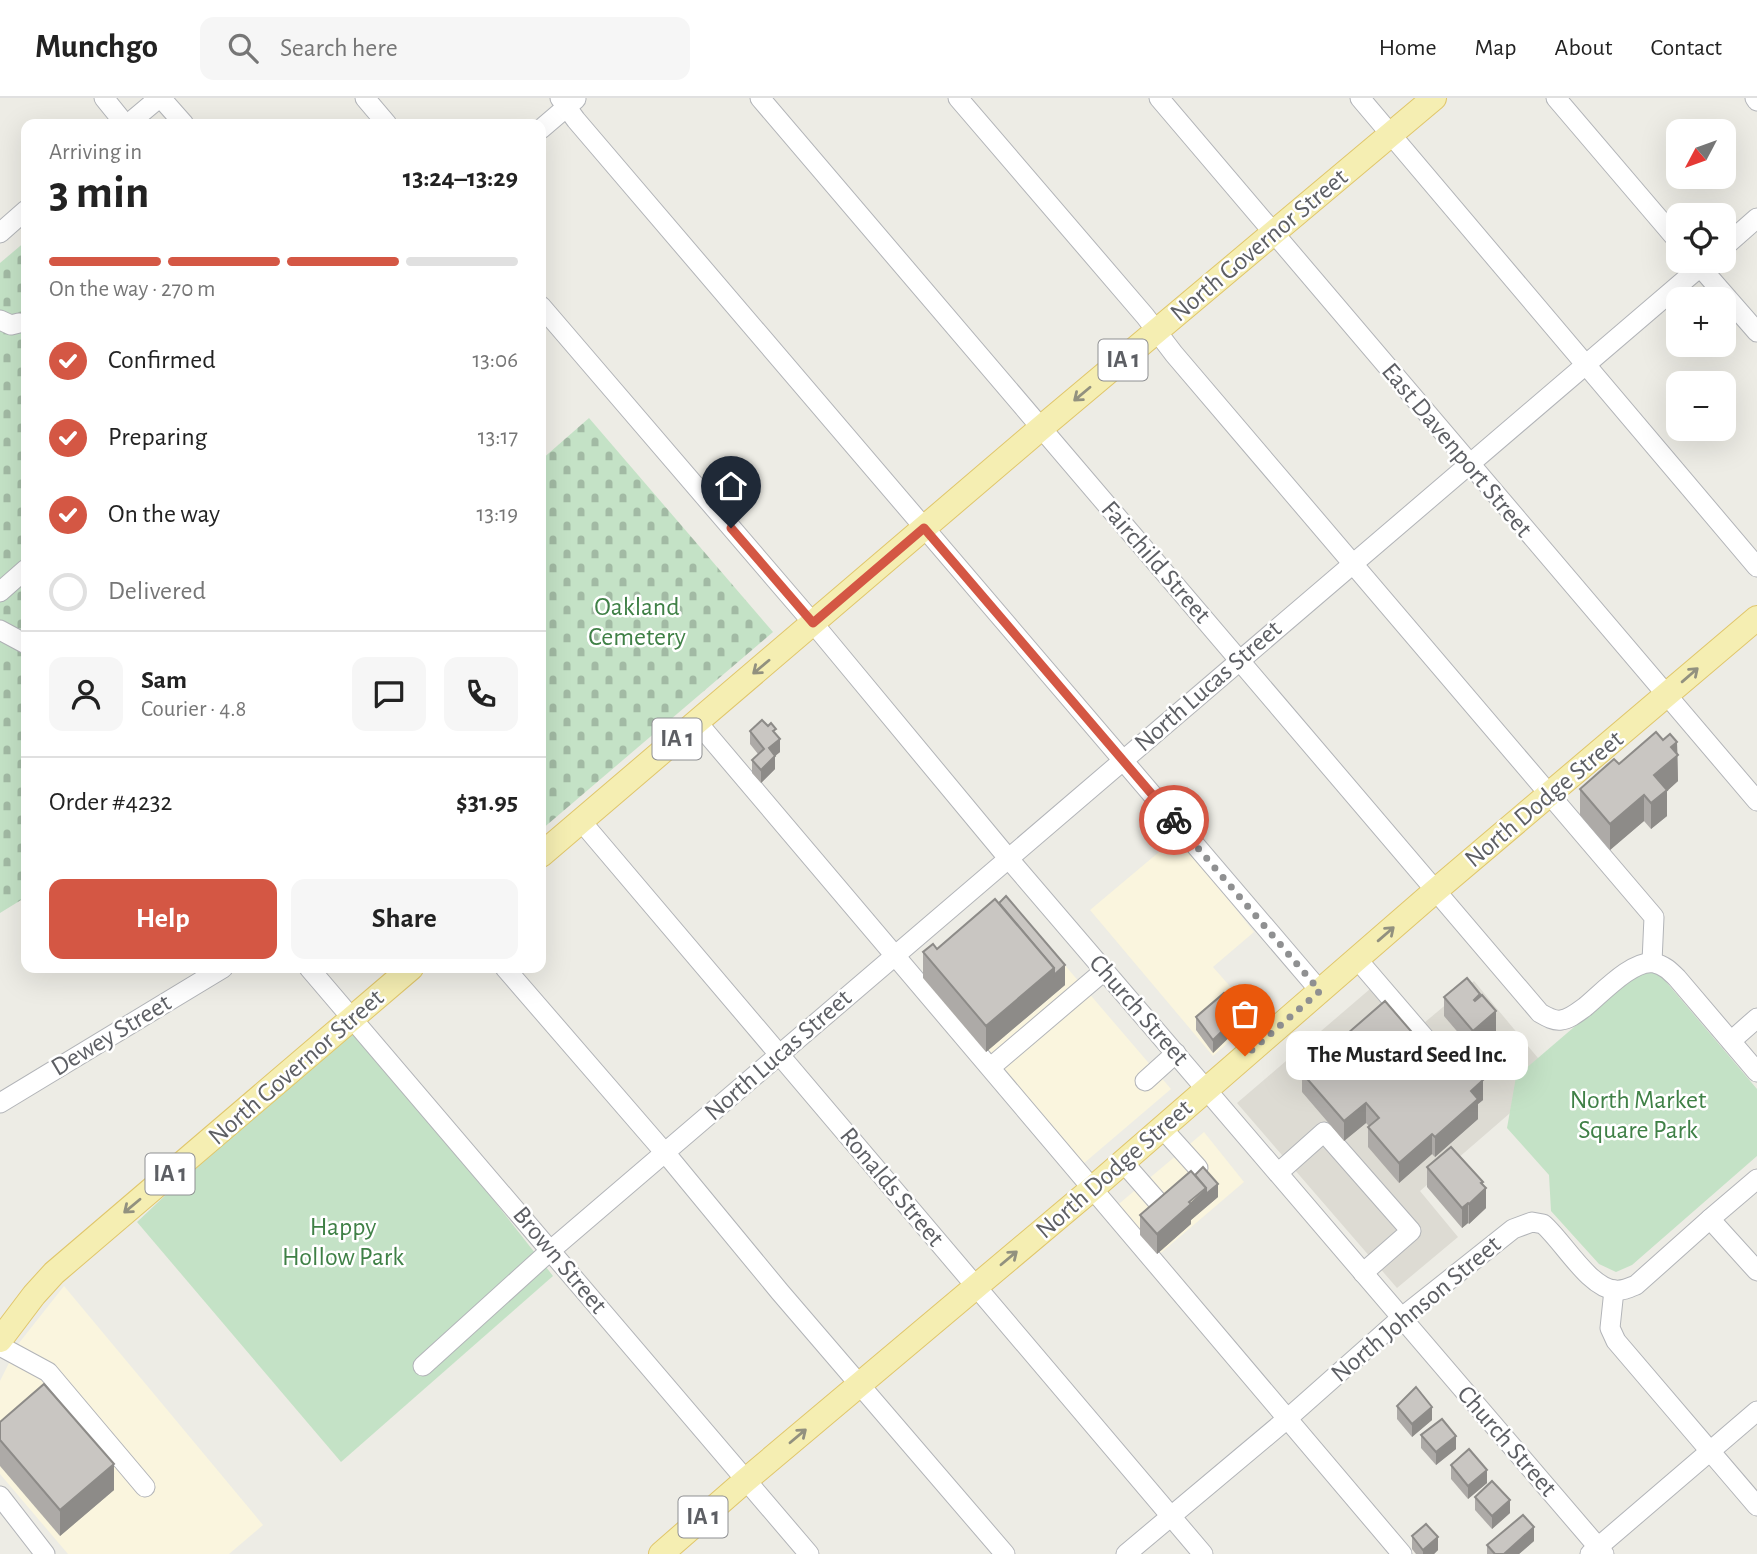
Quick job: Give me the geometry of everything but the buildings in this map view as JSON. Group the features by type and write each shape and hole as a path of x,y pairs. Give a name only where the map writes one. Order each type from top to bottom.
{"main road":[{"name":"North Governor Street","path":"546,851 1041,428 1434,98"},
{"name":"North Dodge Street","path":"661,1554 1093,1189 1435,891 1757,618"},
{"name":"North Governor Street","path":"0,1340 34,1294 54,1273 405,973"}],"street":[{"path":"104,98 123,119"},
{"path":"133,119 160,98 179,119"},
{"path":"365,98 383,119"},
{"name":"Fairchild Street","path":"760,98 1540,1013 1556,1020 1565,1020 1629,970 1652,962"},
{"path":"958,98 1654,917 1652,962 1665,967 1677,978 1757,1072"},
{"name":"East Davenport Street","path":"1159,98 1757,802"},
{"path":"1360,98 1757,567"},
{"path":"1556,98 1666,227"},
{"path":"546,124 568,101 924,528 1320,991"},
{"path":"0,233 21,214"},
{"path":"1736,236 1757,218"},
{"name":"North Lucas Street","path":"423,1366 551,1250 1690,273"},
{"path":"1709,273 1757,332"},
{"name":"Church Street","path":"546,312 813,623 1008,858 1363,1272 1597,1552"},
{"path":"0,592 21,573"},
{"path":"0,629 21,641"},
{"path":"697,722 1402,1554"},
{"name":"Ronalds Street","path":"581,821 1203,1554"},
{"path":"1357,959 1430,1044"},
{"path":"991,1068 1105,970"},
{"name":"Dewey Street","path":"0,1102 215,973"},
{"name":"Brown Street","path":"313,973 809,1554"},
{"path":"509,973 665,1152 1005,1554"},
{"path":"1731,1041 1757,1018"},
{"path":"1145,1081 1176,1053"},
{"path":"1162,1128 1198,1168"},
{"path":"1278,1173 1324,1132 1411,1231 1363,1272"},
{"path":"1123,1162 1158,1202"},
{"path":"1757,1179 1636,1285 1614,1290 1610,1328 1616,1341 1757,1506"},
{"path":"1710,1219 1757,1271"},
{"name":"North Johnson Street","path":"1126,1554 1287,1419 1401,1318 1513,1229 1532,1222 1543,1224 1597,1284 1614,1290"},
{"path":"0,1346 48,1372 145,1487"},
{"path":"1597,1552 1757,1411"},
{"path":"0,1496 46,1554"}],"shaded area":[{"path":"1178,836 1254,932 1213,967 1257,1017 1213,1056 1090,910"},
{"path":"1008,899 1171,1089 1083,1164 918,976"},
{"path":"1384,977 1424,1023 1474,981 1553,1076 1420,1191 1458,1237 1397,1288 1237,1103"},
{"path":"1204,1132 1244,1182 1155,1258 1114,1208"},
{"path":"64,1286 263,1525 229,1554 68,1554 0,1474 0,1381 19,1343"}],"green space":[{"path":"21,245 21,900 0,913 0,263"},
{"name":"Oakland Cemetery","path":"589,418 773,632 546,826 546,456"},
{"name":"North Market Square Park","path":"1650,970 1662,977 1757,1089 1757,1156 1632,1265 1616,1272 1599,1264 1551,1211 1549,1175 1507,1128 1516,1077 1637,973"},
{"name":"Happy Hollow Park","path":"352,1019 553,1276 341,1462 137,1222"}],"way so far":[{"path":"1174,820 1320,991 1245,1056"}],"place":[{"name":"The Mustard Seed Inc.","path":"1245,1056"}],"route":[{"path":"731,528 813,623 924,528 1174,820"}]}
